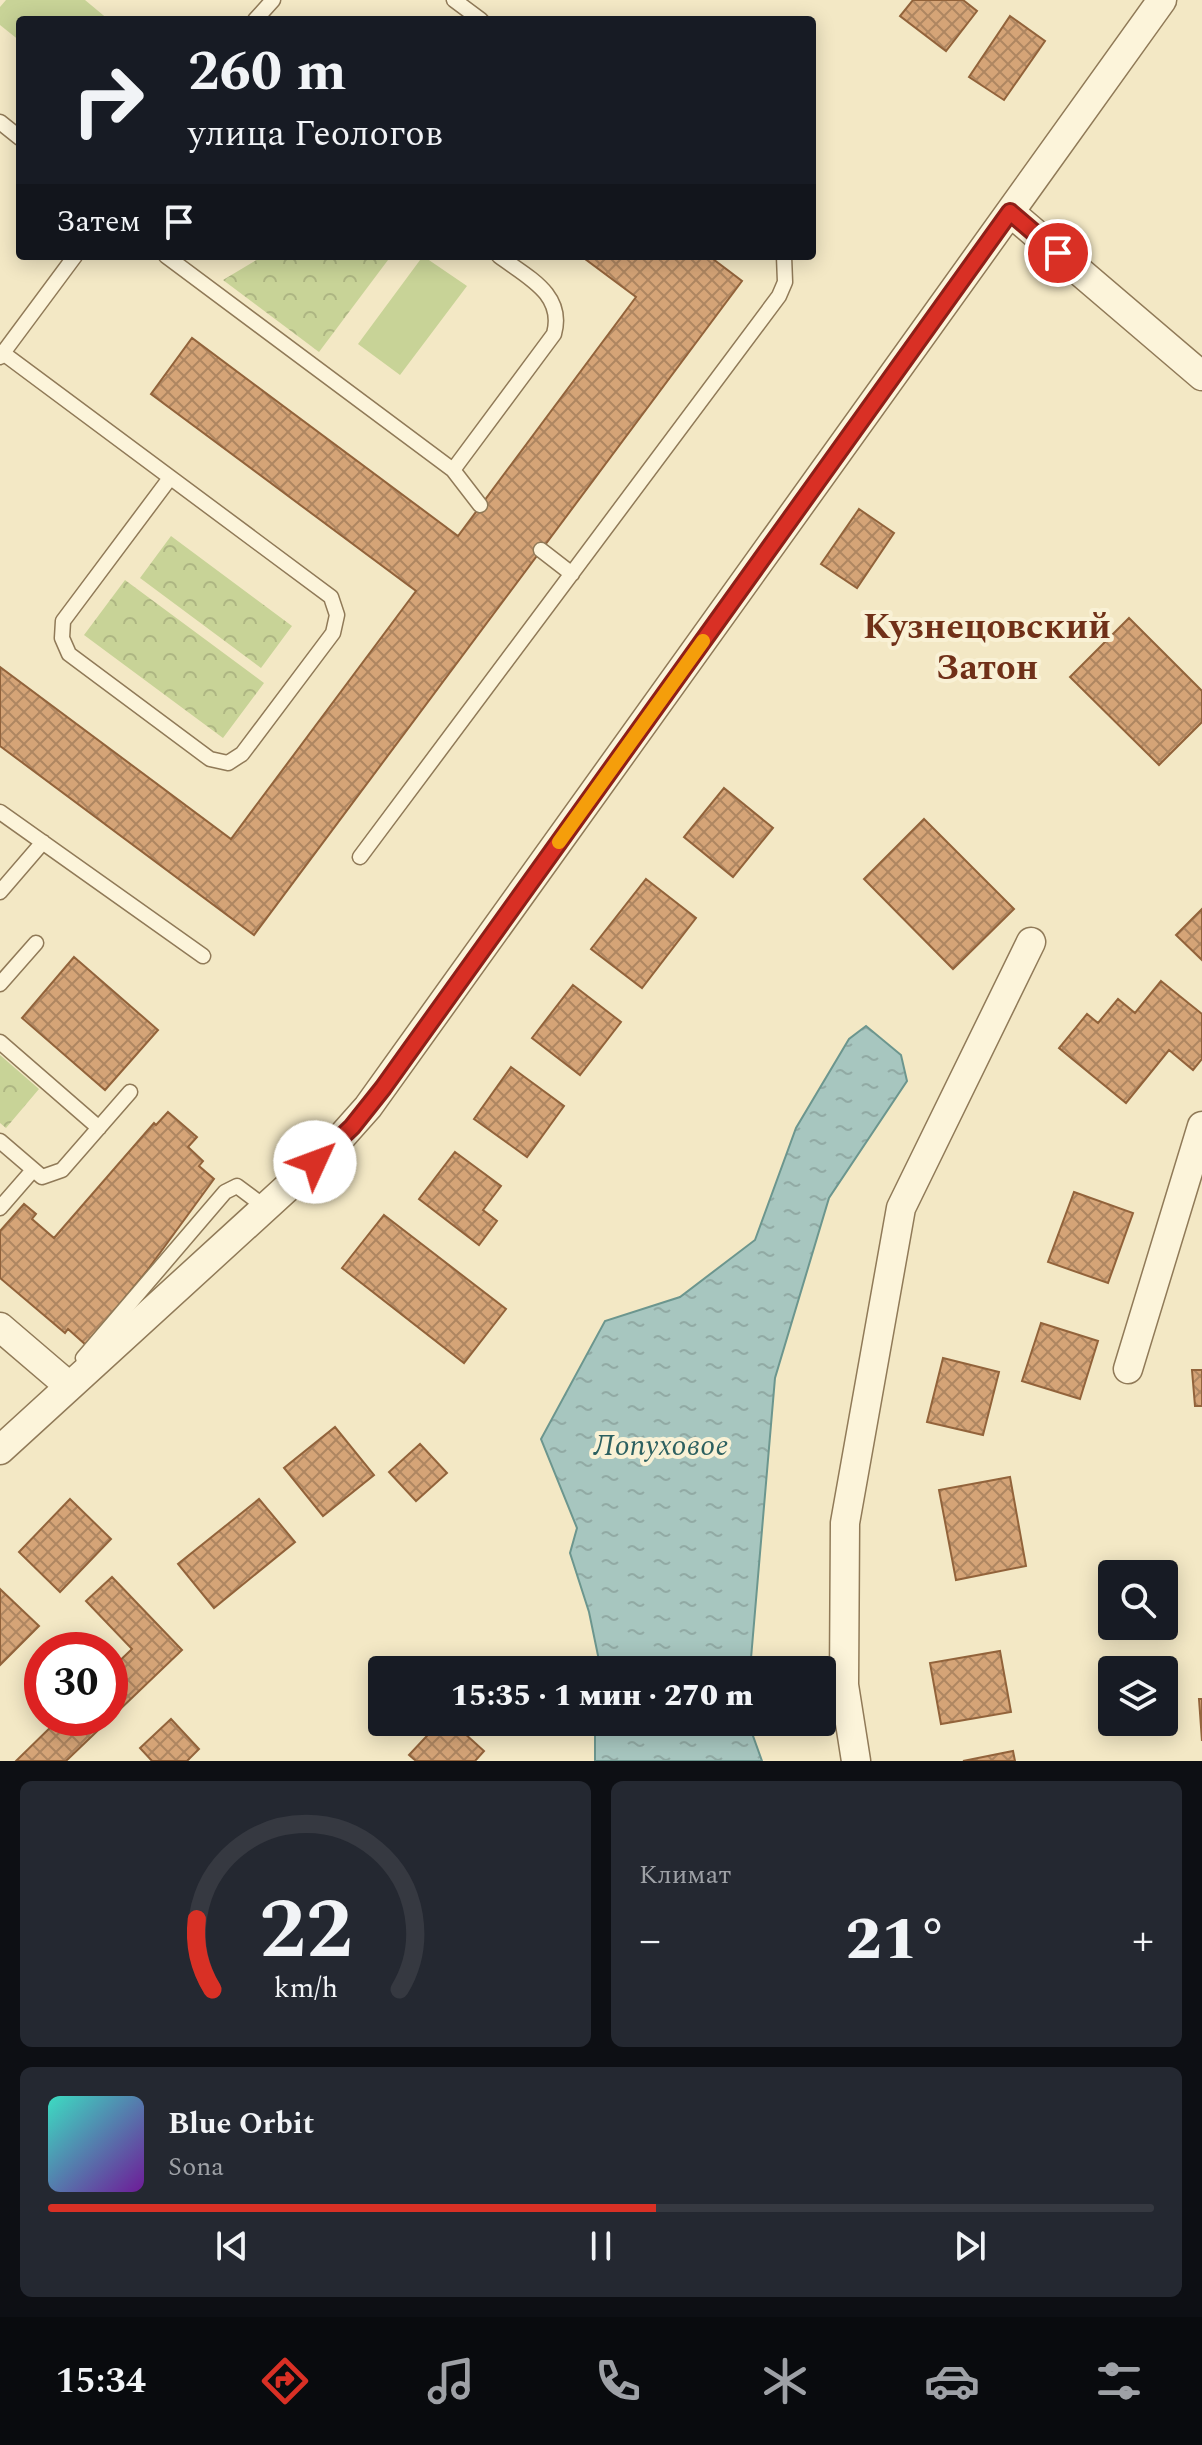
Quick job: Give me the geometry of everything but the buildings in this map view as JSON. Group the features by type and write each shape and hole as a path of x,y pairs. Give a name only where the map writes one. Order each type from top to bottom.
{"street":[{"path":"0,1450 66,1384 336,1143 383,1088 1162,0"},
{"path":"1010,212 1202,376"},
{"path":"856,1761 844,1685 845,1523 901,1208 1031,942"},
{"path":"1128,1369 1202,1126"},
{"path":"0,1327 66,1384"}],"lane":[{"path":"259,16 273,0"},
{"path":"454,0 476,16"},
{"path":"0,122 16,135"},
{"path":"72,260 1,355 170,478 331,597 336,607 333,633 242,754 228,763 210,759 69,654 62,638 63,621 170,478"},
{"path":"171,260 453,470 480,505"},
{"path":"453,470 554,334 558,320 552,299 544,290 504,260"},
{"path":"360,857 779,296 785,282 784,260"},
{"path":"541,550 572,574"},
{"path":"0,812 203,956"},
{"path":"0,892 43,842"},
{"path":"0,984 36,943"},
{"path":"0,1042 99,1128"},
{"path":"0,1141 42,1177 58,1173 130,1092"},
{"path":"0,1208 33,1170"},
{"path":"66,1384 225,1192 237,1186 265,1207"}],"green space":[{"path":"6,0 85,0 104,16 16,16 16,38 0,25 0,7"},
{"path":"256,260 388,260 319,352 223,280"},
{"path":"420,260 429,260 467,286 400,375 358,344"},
{"path":"171,536 292,626 261,668 140,578"},
{"path":"125,580 264,683 223,738 84,635"},
{"path":"0,1055 39,1089 6,1128 0,1123"}],"water":[{"name":"Лопуховое","path":"866,1026 901,1055 907,1081 829,1198 775,1378 751,1656 598,1656 589,1612 570,1553 577,1528 541,1439 605,1321 680,1297 755,1240 796,1128 849,1039"},
{"path":"595,1736 753,1736 762,1761 595,1761"}],"slow traffic":[{"path":"559,842 703,641"}],"district":[{"name":"Кузнецовский Затон","path":"987,648"}],"route":[{"path":"315,1162 352,1127 383,1088 1010,212 1058,253"}]}
